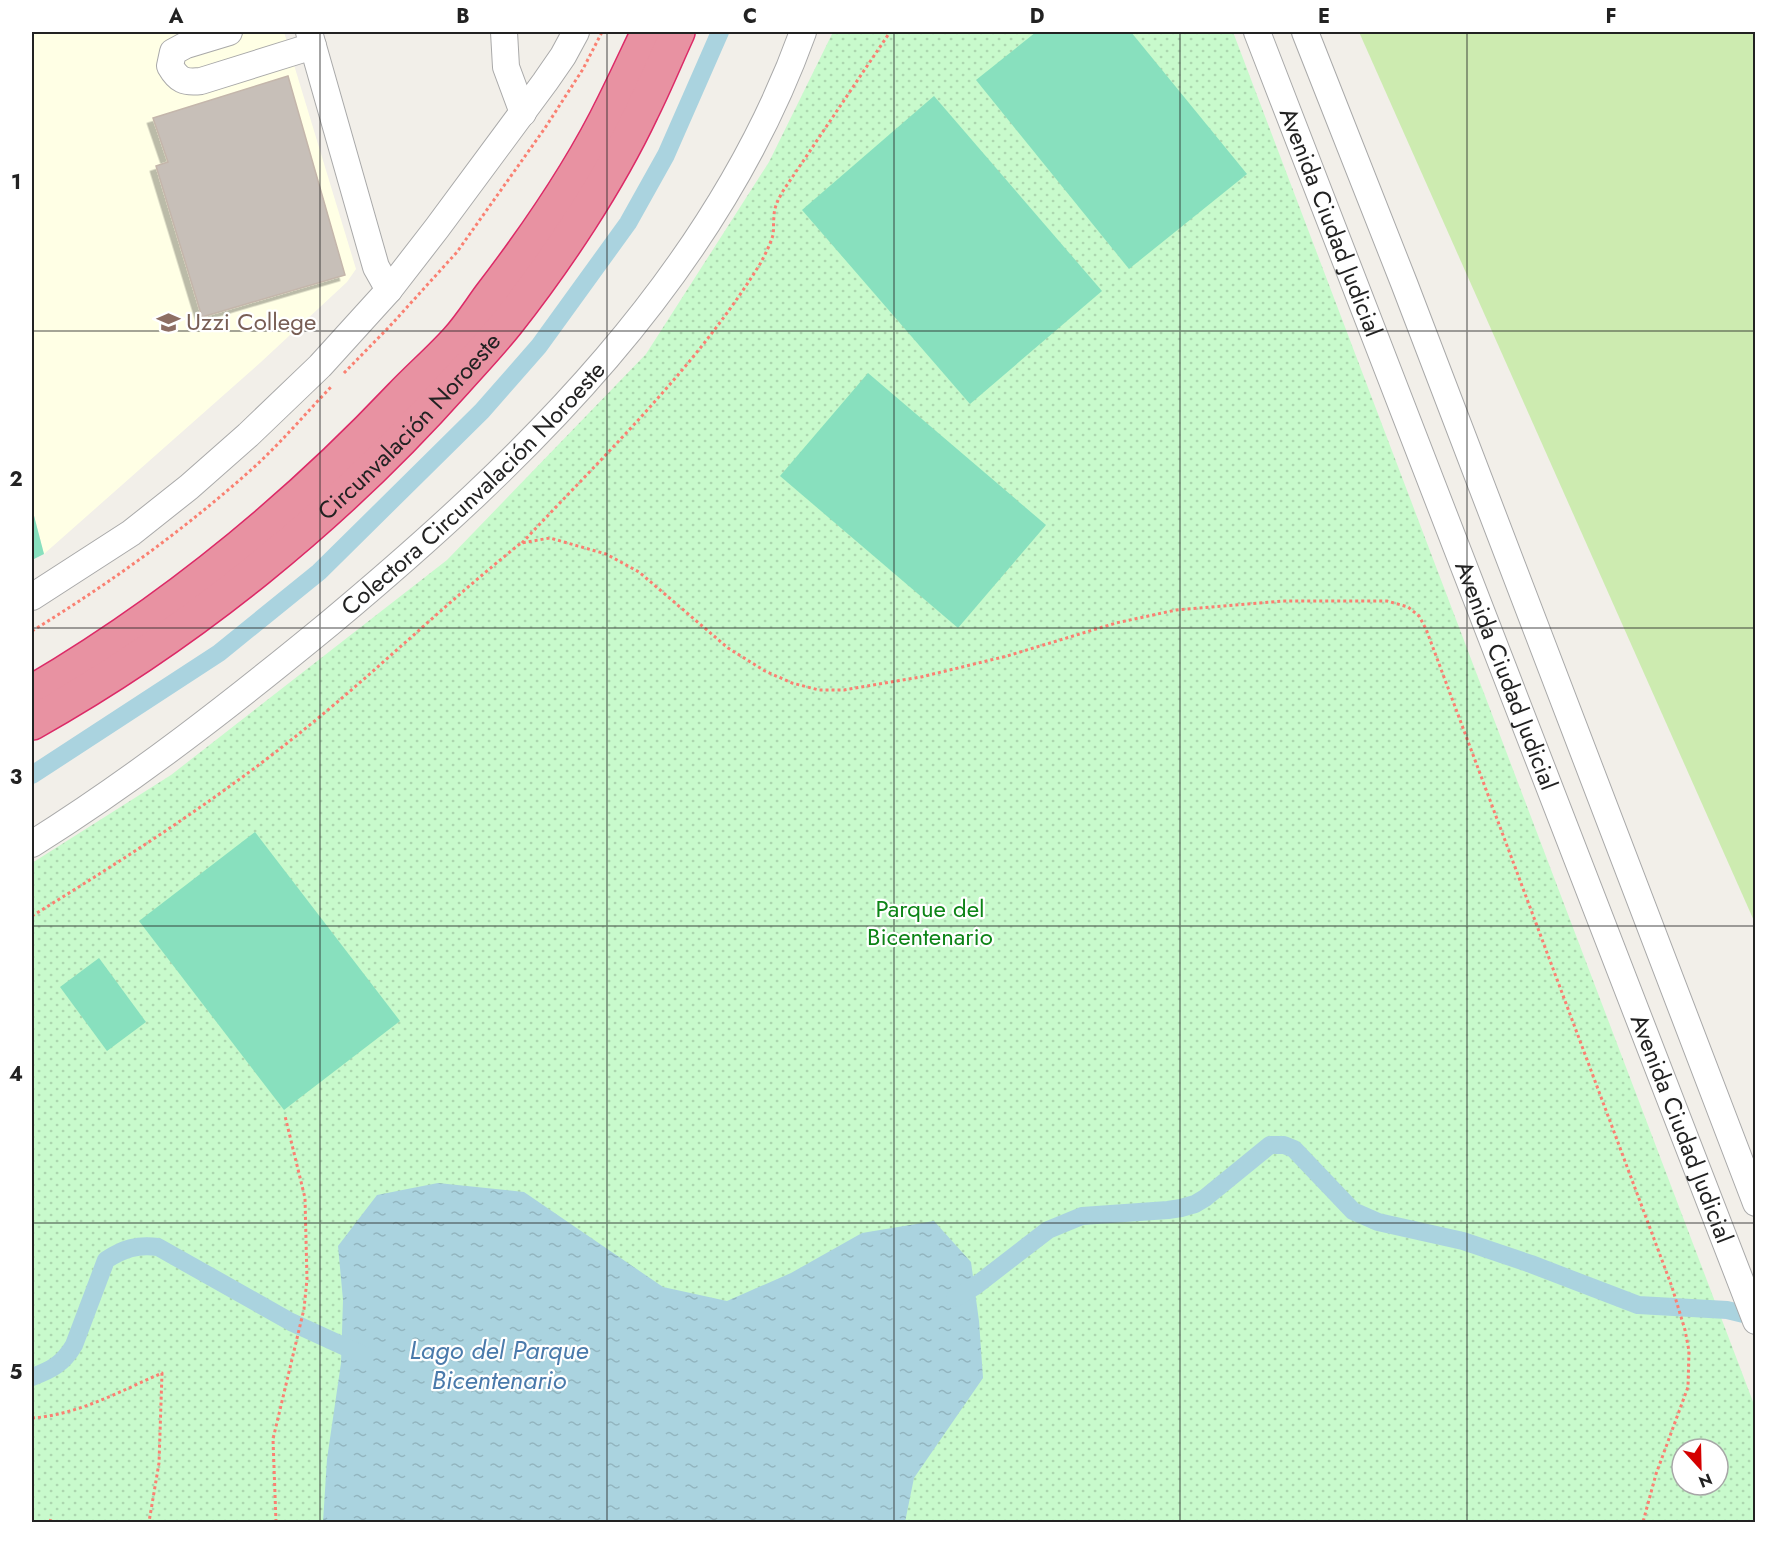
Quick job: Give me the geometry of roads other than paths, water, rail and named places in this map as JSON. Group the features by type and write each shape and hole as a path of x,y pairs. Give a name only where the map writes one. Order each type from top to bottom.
{"highway":[{"name":"Circunvalación Noroeste","path":"32,692 61,675 144,618 213,568 292,504 356,445 457,340 523,254 574,175 614,104 648,32"},
{"name":"Circunvalación Noroeste","path":"32,723 122,668 211,606 330,509 425,416 507,324 565,242 594,197 641,113 678,32"}],"street":[{"path":"229,32 186,45 173,52 170,66 177,78 188,83 201,81 311,39 376,267 389,290"},
{"path":"504,32 506,67 523,113"},
{"path":"32,597 131,533 189,487 248,435 320,366 389,290 523,113 563,56 576,32"},
{"name":"Colectora Circunvalación Noroeste","path":"32,844 82,812 184,740 277,666 370,588 526,446 642,317 679,267 723,200 768,115 803,32"},
{"name":"Avenida Ciudad Judicial","path":"1257,32 1755,1321"},
{"name":"Avenida Ciudad Judicial","path":"1305,32 1408,294 1755,1203"}],"water":[{"name":"Lago del Parque Bicentenario","path":"438,1183 524,1192 663,1287 727,1301 791,1273 862,1233 934,1221 971,1262 979,1321 983,1378 914,1478 905,1522 323,1522 327,1459 341,1363 343,1300 338,1246 377,1195"}],"waterway":[{"path":"32,775 219,653 319,572 482,411 539,346 628,223 666,155 720,32"},
{"path":"955,1298 974,1287 1048,1230 1082,1216 1168,1210 1195,1204 1270,1145 1284,1145 1294,1149 1353,1211 1378,1222 1463,1241 1638,1305 1727,1310 1756,1317"},
{"path":"32,1377 56,1366 74,1345 106,1260 124,1250 143,1246 158,1247 291,1322 363,1355"}],"place":[{"name":"Uzzi College","path":"168,322"}],"park label":[{"name":"Parque del Bicentenario","path":"930,923"}]}
